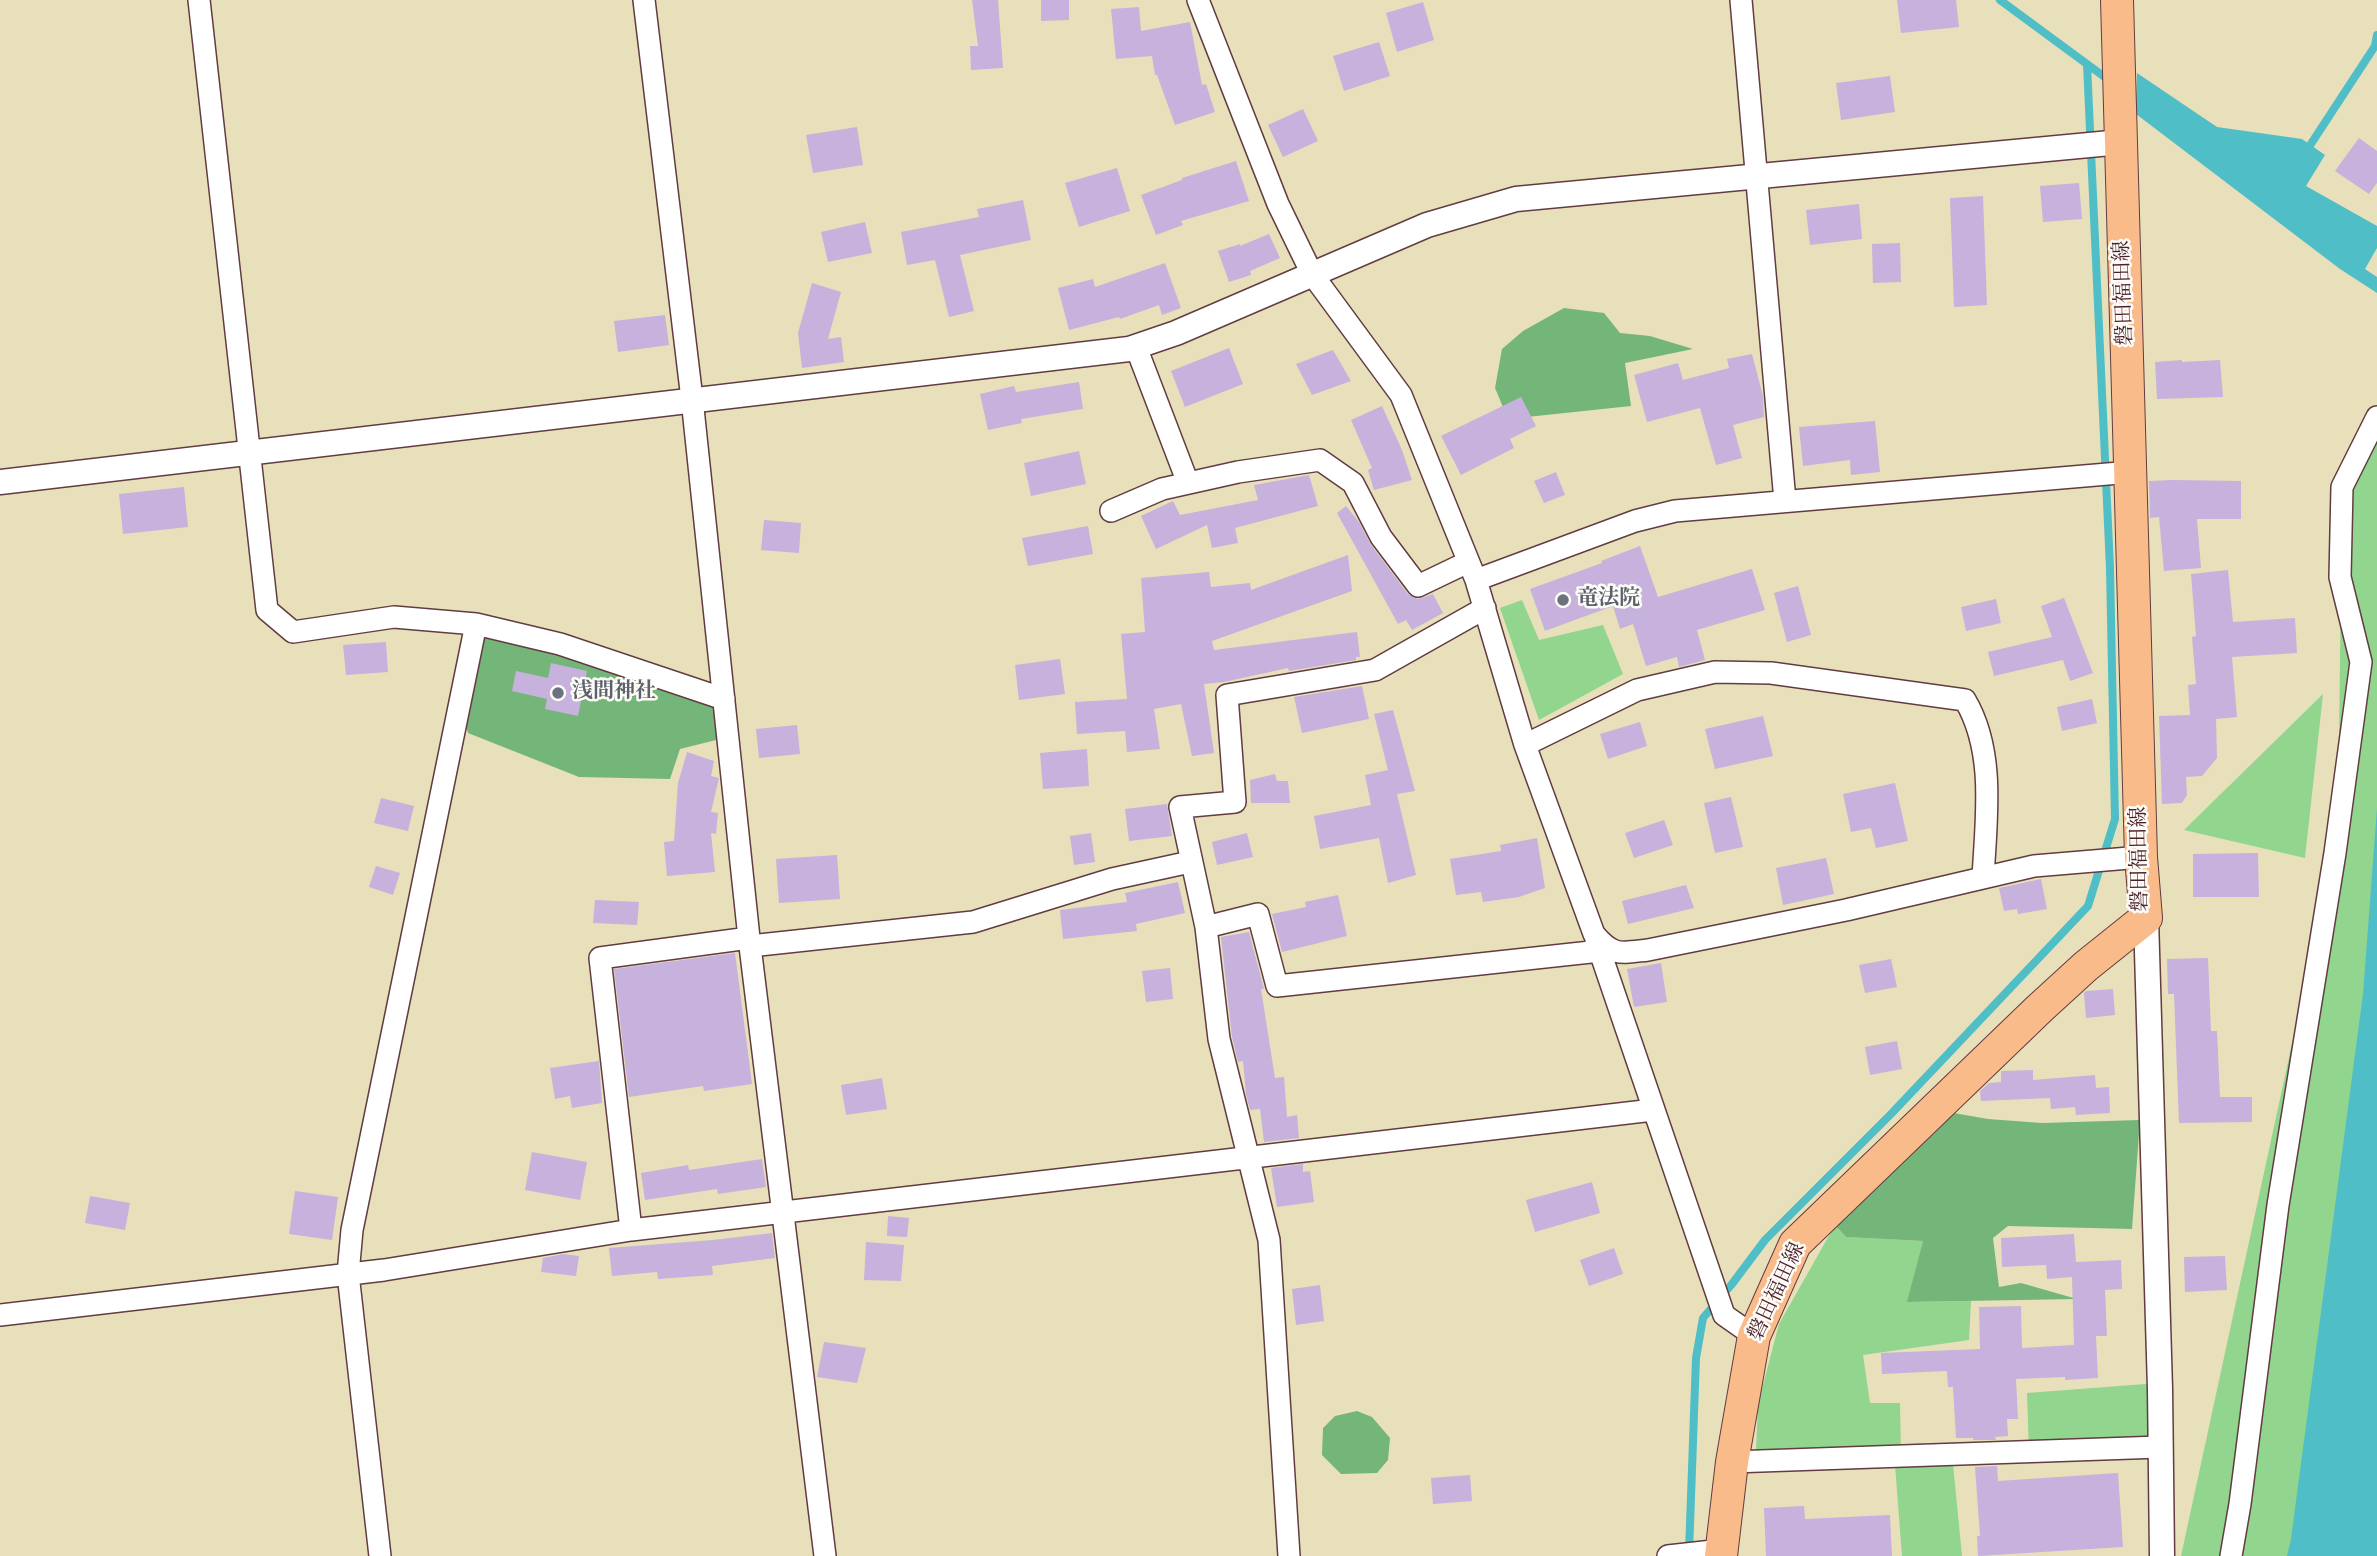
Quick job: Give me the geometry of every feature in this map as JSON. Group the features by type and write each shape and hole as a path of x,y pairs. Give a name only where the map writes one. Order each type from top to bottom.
{"main road":[{"name":"磐田福田線","path":"1721,1553 1732,1462 1754,1336 1795,1244 2039,1009 2086,966 2146,918 2141,857 2117,0"}],"street":[{"path":"199,0 267,610 293,632 394,617 476,624 561,645 724,699"},
{"path":"644,0 692,399 750,942 825,1556"},
{"path":"1741,0 1785,501"},
{"path":"1192,2 1278,204 1312,274 1401,395 1485,608 1525,745 1597,943 1724,1315 1754,1336"},
{"path":"0,482 1136,347 1176,333 1427,225 1516,199 2121,142"},
{"path":"1136,347 1188,483"},
{"path":"2231,1556 2278,1205 2335,853 2361,662 2340,577 2342,487 2377,416"},
{"path":"1111,510 1162,489 1289,463 1320,460 1353,483 1381,537 1418,586 1675,511 2131,472"},
{"path":"1289,1556 1269,1240 1219,1039 1206,927 1180,807 1235,802 1227,695 1375,670 1485,608"},
{"path":"380,1556 348,1274 352,1230 476,624"},
{"path":"1525,745 1637,690 1715,672 1770,673 1965,700 1974,715 1982,740 1987,800 1983,878"},
{"path":"1206,927 1258,914 1277,986 1597,943 1622,953 1648,950 1846,910 2034,866 2141,857"},
{"path":"631,1230 600,958 973,922 1112,879 1190,862"},
{"path":"2146,918 2162,1556"},
{"path":"0,1315 348,1274 631,1230 1653,1110"},
{"path":"1732,1462 2160,1447"},
{"path":"1668,1556 1721,1553"}],"green space":[{"path":"1564,308 1604,313 1620,333 1650,336 1693,349 1625,363 1631,406 1508,419 1495,388 1502,349 1523,331"},
{"path":"2377,417 2377,1556 2181,1556 2338,831 2342,487"},
{"path":"1522,600 1539,640 1603,625 1623,674 1539,720 1500,608"},
{"path":"476,624 713,696 720,739 680,749 670,779 579,777 468,733 460,703"},
{"path":"2323,694 2305,858 2184,830"},
{"path":"1948,1112 1988,1119 2042,1123 2140,1120 2132,1229 2008,1226 1993,1238 1999,1287 2021,1283 2077,1299 1907,1302 1923,1241 1846,1237 1835,1225"},
{"path":"1835,1225 1846,1237 1923,1241 1908,1302 1971,1301 1969,1340 1863,1355 1870,1403 1900,1403 1901,1456 1756,1452 1758,1404 1779,1324"},
{"path":"2159,1383 2154,1447 2029,1451 2027,1393"},
{"path":"1357,1411 1372,1417 1390,1438 1388,1460 1377,1473 1341,1474 1322,1455 1323,1428 1335,1416"},
{"path":"1952,1454 1962,1556 1902,1556 1895,1465"}],"water":[{"path":"2137,73 2217,127 2302,139 2325,155 2306,186 2377,226 2377,248 2365,269 2377,277 2377,293 2340,269 2136,114"},
{"path":"2377,808 2377,1556 2287,1556 2363,994"}],"building":[{"path":"972,0 998,0 1003,68 971,70 970,46 978,46"},
{"path":"1041,0 1069,0 1069,20 1041,21"},
{"path":"1897,0 1956,0 1959,27 1901,33"},
{"path":"1423,2 1434,40 1397,52 1386,13"},
{"path":"1139,7 1141,31 1190,22 1202,85 1206,84 1215,112 1175,125 1155,75 1152,56 1116,59 1111,9"},
{"path":"1379,42 1390,76 1344,91 1333,56"},
{"path":"1890,76 1895,112 1841,120 1836,83"},
{"path":"1303,109 1318,141 1283,157 1268,125"},
{"path":"857,127 863,165 813,173 806,135"},
{"path":"2359,138 2377,151 2377,183 2369,194 2335,171"},
{"path":"1236,161 1249,201 1181,221 1183,225 1156,235 1141,195 1182,178"},
{"path":"1117,168 1130,211 1079,227 1065,183"},
{"path":"2079,183 2082,219 2043,222 2040,186"},
{"path":"1983,196 1987,305 1954,307 1950,198"},
{"path":"1023,200 1031,240 960,255 974,311 949,317 935,260 907,265 901,232 979,217 977,209"},
{"path":"1859,204 1862,239 1810,245 1806,210"},
{"path":"865,222 872,253 828,262 821,232"},
{"path":"1269,234 1280,258 1250,271 1251,275 1229,282 1218,251 1240,246"},
{"path":"1900,243 1901,282 1873,283 1872,244"},
{"path":"1165,263 1181,308 1162,315 1159,305 1120,319 1119,317 1069,330 1058,288 1093,279 1095,287"},
{"path":"812,283 841,292 828,339 841,337 844,362 802,368 798,333"},
{"path":"665,315 669,345 618,352 614,321"},
{"path":"1229,348 1243,384 1185,407 1171,371"},
{"path":"1333,350 1351,381 1312,395 1296,364"},
{"path":"1752,354 1763,396 1764,417 1733,425 1742,458 1716,465 1700,408 1647,422 1634,375 1678,363 1683,380 1729,368 1727,359"},
{"path":"2220,360 2223,397 2157,399 2155,362"},
{"path":"1079,382 1083,409 1021,419 1022,423 988,430 980,394 1014,386 1016,392"},
{"path":"1521,397 1536,426 1510,439 1514,448 1461,475 1441,436"},
{"path":"1382,406 1412,480 1374,490 1368,470 1372,468 1351,420"},
{"path":"1875,421 1880,472 1851,475 1850,460 1803,466 1799,427"},
{"path":"1079,451 1086,484 1031,496 1024,463"},
{"path":"1556,472 1565,495 1544,503 1534,481"},
{"path":"1309,475 1318,506 1235,528 1238,543 1212,548 1207,525 1156,549 1141,516 1173,501 1180,515 1258,500 1254,485"},
{"path":"2149,481 2241,481 2241,519 2197,519 2201,568 2164,571 2159,517 2150,518"},
{"path":"184,487 188,527 123,534 119,494"},
{"path":"1346,506 1408,594 1418,599 1433,594 1443,613 1412,630 1406,620 1398,624 1337,513"},
{"path":"764,520 801,523 799,553 761,550"},
{"path":"1088,526 1093,554 1028,566 1022,538"},
{"path":"1640,546 1658,597 1752,569 1765,610 1697,630 1705,660 1679,667 1677,657 1646,666 1633,624 1620,629 1613,606 1545,631 1530,589"},
{"path":"1348,555 1352,591 1212,641 1214,650 1357,632 1360,657 1356,657 1356,660 1289,671 1288,668 1204,684 1214,753 1192,756 1181,704 1154,709 1160,749 1127,752 1125,731 1077,734 1075,702 1127,699 1121,634 1145,632 1141,578 1209,572 1211,587 1250,583 1251,590"},
{"path":"2228,570 2233,622 2295,618 2297,653 2232,657 2237,717 2216,719 2217,758 2202,776 2186,777 2187,795 2182,803 2162,804 2159,716 2190,715 2188,685 2196,684 2192,637 2196,636 2191,574"},
{"path":"1798,586 1811,635 1787,642 1774,593"},
{"path":"2064,598 2093,673 2070,681 2063,660 1994,676 1988,652 2052,637 2041,606"},
{"path":"1996,599 2001,623 1966,631 1961,607"},
{"path":"386,642 388,672 346,675 343,645"},
{"path":"1060,659 1065,694 1019,700 1015,665"},
{"path":"551,663 587,671 578,716 545,709 547,699 512,691 516,671 548,678"},
{"path":"1362,686 1369,719 1302,733 1294,697"},
{"path":"2092,699 2097,723 2062,731 2057,707"},
{"path":"1393,710 1415,791 1397,794 1416,875 1388,883 1379,838 1320,849 1314,816 1371,805 1365,775 1388,770 1374,714"},
{"path":"1763,716 1773,756 1715,769 1705,729"},
{"path":"1640,722 1647,746 1608,759 1600,734"},
{"path":"797,725 800,754 759,758 756,729"},
{"path":"1087,749 1089,786 1043,789 1040,753"},
{"path":"687,752 714,761 711,776 719,778 711,812 718,813 716,834 711,833 715,872 667,876 664,842 674,841 678,783"},
{"path":"1275,774 1277,781 1288,781 1290,803 1251,803 1250,780"},
{"path":"1895,783 1908,841 1876,848 1871,828 1851,832 1843,794"},
{"path":"1731,797 1743,847 1715,853 1704,803"},
{"path":"381,798 414,806 408,831 374,823"},
{"path":"1167,804 1172,836 1129,841 1125,809"},
{"path":"1664,820 1673,845 1634,858 1625,833"},
{"path":"1091,833 1095,862 1074,865 1070,836"},
{"path":"1247,833 1253,857 1217,865 1212,842"},
{"path":"1537,838 1545,888 1519,897 1483,902 1481,892 1456,895 1450,859 1501,851 1500,845"},
{"path":"2258,853 2259,897 2193,897 2193,854"},
{"path":"837,855 840,899 779,903 776,859"},
{"path":"1826,858 1834,894 1783,905 1776,868"},
{"path":"376,866 400,873 393,895 369,887"},
{"path":"2041,879 2047,909 2018,914 2017,909 2004,911 1999,888"},
{"path":"1178,882 1185,913 1136,924 1137,931 1063,939 1060,910 1127,902 1125,893"},
{"path":"1686,885 1694,908 1628,924 1622,901"},
{"path":"1338,895 1347,936 1282,952 1272,914 1306,907 1305,902"},
{"path":"595,900 639,902 637,925 593,923"},
{"path":"1249,932 1264,989 1261,989 1275,1078 1284,1077 1287,1117 1297,1115 1299,1138 1264,1142 1260,1109 1250,1110 1243,1061 1238,1062 1232,1037 1221,937"},
{"path":"735,953 752,1084 704,1091 703,1086 629,1097 614,969"},
{"path":"2208,958 2211,1031 2217,1031 2220,1097 2252,1097 2252,1122 2179,1123 2174,994 2168,994 2167,959"},
{"path":"1891,959 1897,987 1865,993 1859,965"},
{"path":"1661,963 1667,1002 1634,1007 1627,969"},
{"path":"1170,968 1173,999 1146,1002 1142,971"},
{"path":"2113,989 2115,1015 2086,1018 2084,993"},
{"path":"1897,1041 1902,1069 1870,1075 1865,1047"},
{"path":"599,1061 602,1103 572,1108 570,1096 555,1099 550,1068"},
{"path":"2033,1070 2033,1080 2095,1075 2096,1088 2109,1087 2110,1113 2076,1115 2075,1107 2051,1109 2050,1098 1981,1101 1980,1091 1989,1083 2001,1082 2001,1071"},
{"path":"882,1078 887,1109 846,1115 841,1085"},
{"path":"532,1152 587,1162 580,1200 525,1190"},
{"path":"762,1159 766,1187 718,1194 717,1189 645,1200 641,1173 688,1165 689,1170"},
{"path":"1303,1164 1303,1172 1310,1171 1314,1202 1277,1207 1271,1168"},
{"path":"1592,1182 1600,1213 1535,1232 1526,1200"},
{"path":"295,1191 338,1197 332,1240 289,1234"},
{"path":"90,1196 130,1203 125,1230 85,1223"},
{"path":"888,1216 909,1218 907,1237 887,1236"},
{"path":"772,1233 775,1258 712,1266 713,1275 658,1279 657,1272 612,1276 609,1248"},
{"path":"2074,1234 2076,1262 2121,1260 2122,1289 2105,1290 2107,1336 2096,1336 2098,1378 2016,1379 2018,1419 2007,1419 2008,1436 1995,1437 1996,1440 1973,1440 1956,1438 1953,1387 1948,1387 1947,1371 1882,1374 1881,1353 1980,1349 1979,1307 2021,1306 2022,1348 2074,1345 2072,1277 2047,1279 2046,1265 2002,1267 2001,1238"},
{"path":"866,1242 904,1245 901,1281 864,1280"},
{"path":"1614,1248 1623,1274 1589,1286 1580,1260"},
{"path":"563,1254 579,1256 576,1276 541,1272 543,1258"},
{"path":"2225,1256 2227,1290 2185,1292 2184,1257"},
{"path":"1320,1285 1324,1321 1296,1325 1292,1289"},
{"path":"824,1342 866,1348 857,1383 817,1377"},
{"path":"1997,1466 1998,1481 2118,1473 2123,1547 1978,1556 1977,1536 1980,1536 1975,1467"},
{"path":"1470,1475 1472,1501 1433,1504 1431,1478"},
{"path":"1804,1506 1805,1519 1890,1515 1892,1556 1766,1556 1764,1508"}],"waterway":[{"path":"2000,0 2110,81"},
{"path":"2305,153 2375,46 2377,35"},
{"path":"1689,1552 1696,1358 1703,1318 1765,1240 1891,1114 2088,906 2115,819 2110,568 2087,64"}],"place":[{"name":"竜法院","path":"1563,600"},
{"name":"浅間神社","path":"558,693"}]}
